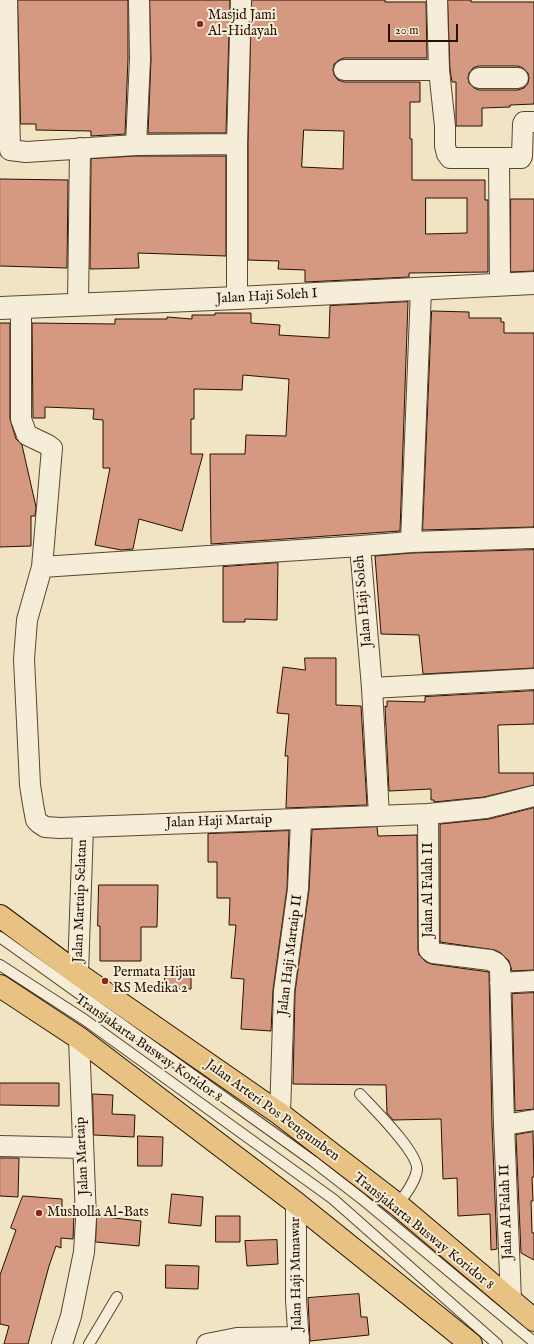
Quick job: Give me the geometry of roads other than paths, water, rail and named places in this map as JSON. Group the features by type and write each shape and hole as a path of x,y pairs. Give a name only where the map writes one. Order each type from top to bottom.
{"main road":[{"name":"Jalan Arteri Pos Pengumben","path":"0,916 78,974 280,1114 398,1205 534,1320"},
{"path":"0,986 79,1038 296,1203 471,1344"}],"street":[{"path":"7,0 4,64 10,150 26,152 136,145 237,144"},
{"path":"136,145 140,60 139,0"},
{"path":"237,298 237,144 241,0"},
{"path":"438,0 439,70 447,154 450,158 522,158 523,124 524,122 534,122"},
{"path":"344,70 439,70"},
{"path":"479,78 518,78"},
{"path":"78,305 80,148"},
{"path":"499,159 500,284"},
{"name":"Jalan Haji Soleh I","path":"0,308 534,283"},
{"path":"411,542 422,289"},
{"name":"Jalan Haji Martaip","path":"21,308 21,419 27,435 52,448 42,567 27,620 24,659 30,785 36,820 39,824 45,827 60,828 378,816"},
{"name":"Jalan Haji Soleh","path":"378,816 372,688 360,546 411,542 534,538"},
{"path":"42,567 360,546"},
{"path":"372,688 534,679"},
{"path":"378,816 428,814 490,807 534,796"},
{"name":"Jalan Al Falah II","path":"428,814 429,950 433,953 493,961 500,968 504,1125 511,1300"},
{"name":"Jalan Haji Martaip II","path":"280,1114 284,990 298,889 301,820"},
{"name":"Jalan Martaip Selatan","path":"78,974 83,827"},
{"path":"500,983 534,981"},
{"name":"Jalan Martaip","path":"62,1344 72,1310 84,1252 86,1219 79,1038"},
{"path":"504,1125 534,1120"},
{"path":"0,1146 83,1148"},
{"name":"Jalan Haji Munawar","path":"296,1203 296,1300 299,1340"},
{"path":"207,1344 237,1338 299,1340"}],"lane":[{"name":"Transjakarta Busway Koridor 8","path":"0,937 362,1198 534,1342"},
{"name":"Transjakarta Busway Koridor 8","path":"0,965 85,1020 333,1198 497,1344"},
{"path":"360,1094 408,1147 415,1160 417,1168 414,1179 398,1205"},
{"path":"89,1344 117,1298"}],"place":[{"name":"Masjid Jami Al-Hidayah","path":"200,24"},
{"name":"Permata Hijau RS Medika 2","path":"105,981"},
{"name":"Musholla Al-Bats","path":"39,1213"}]}
